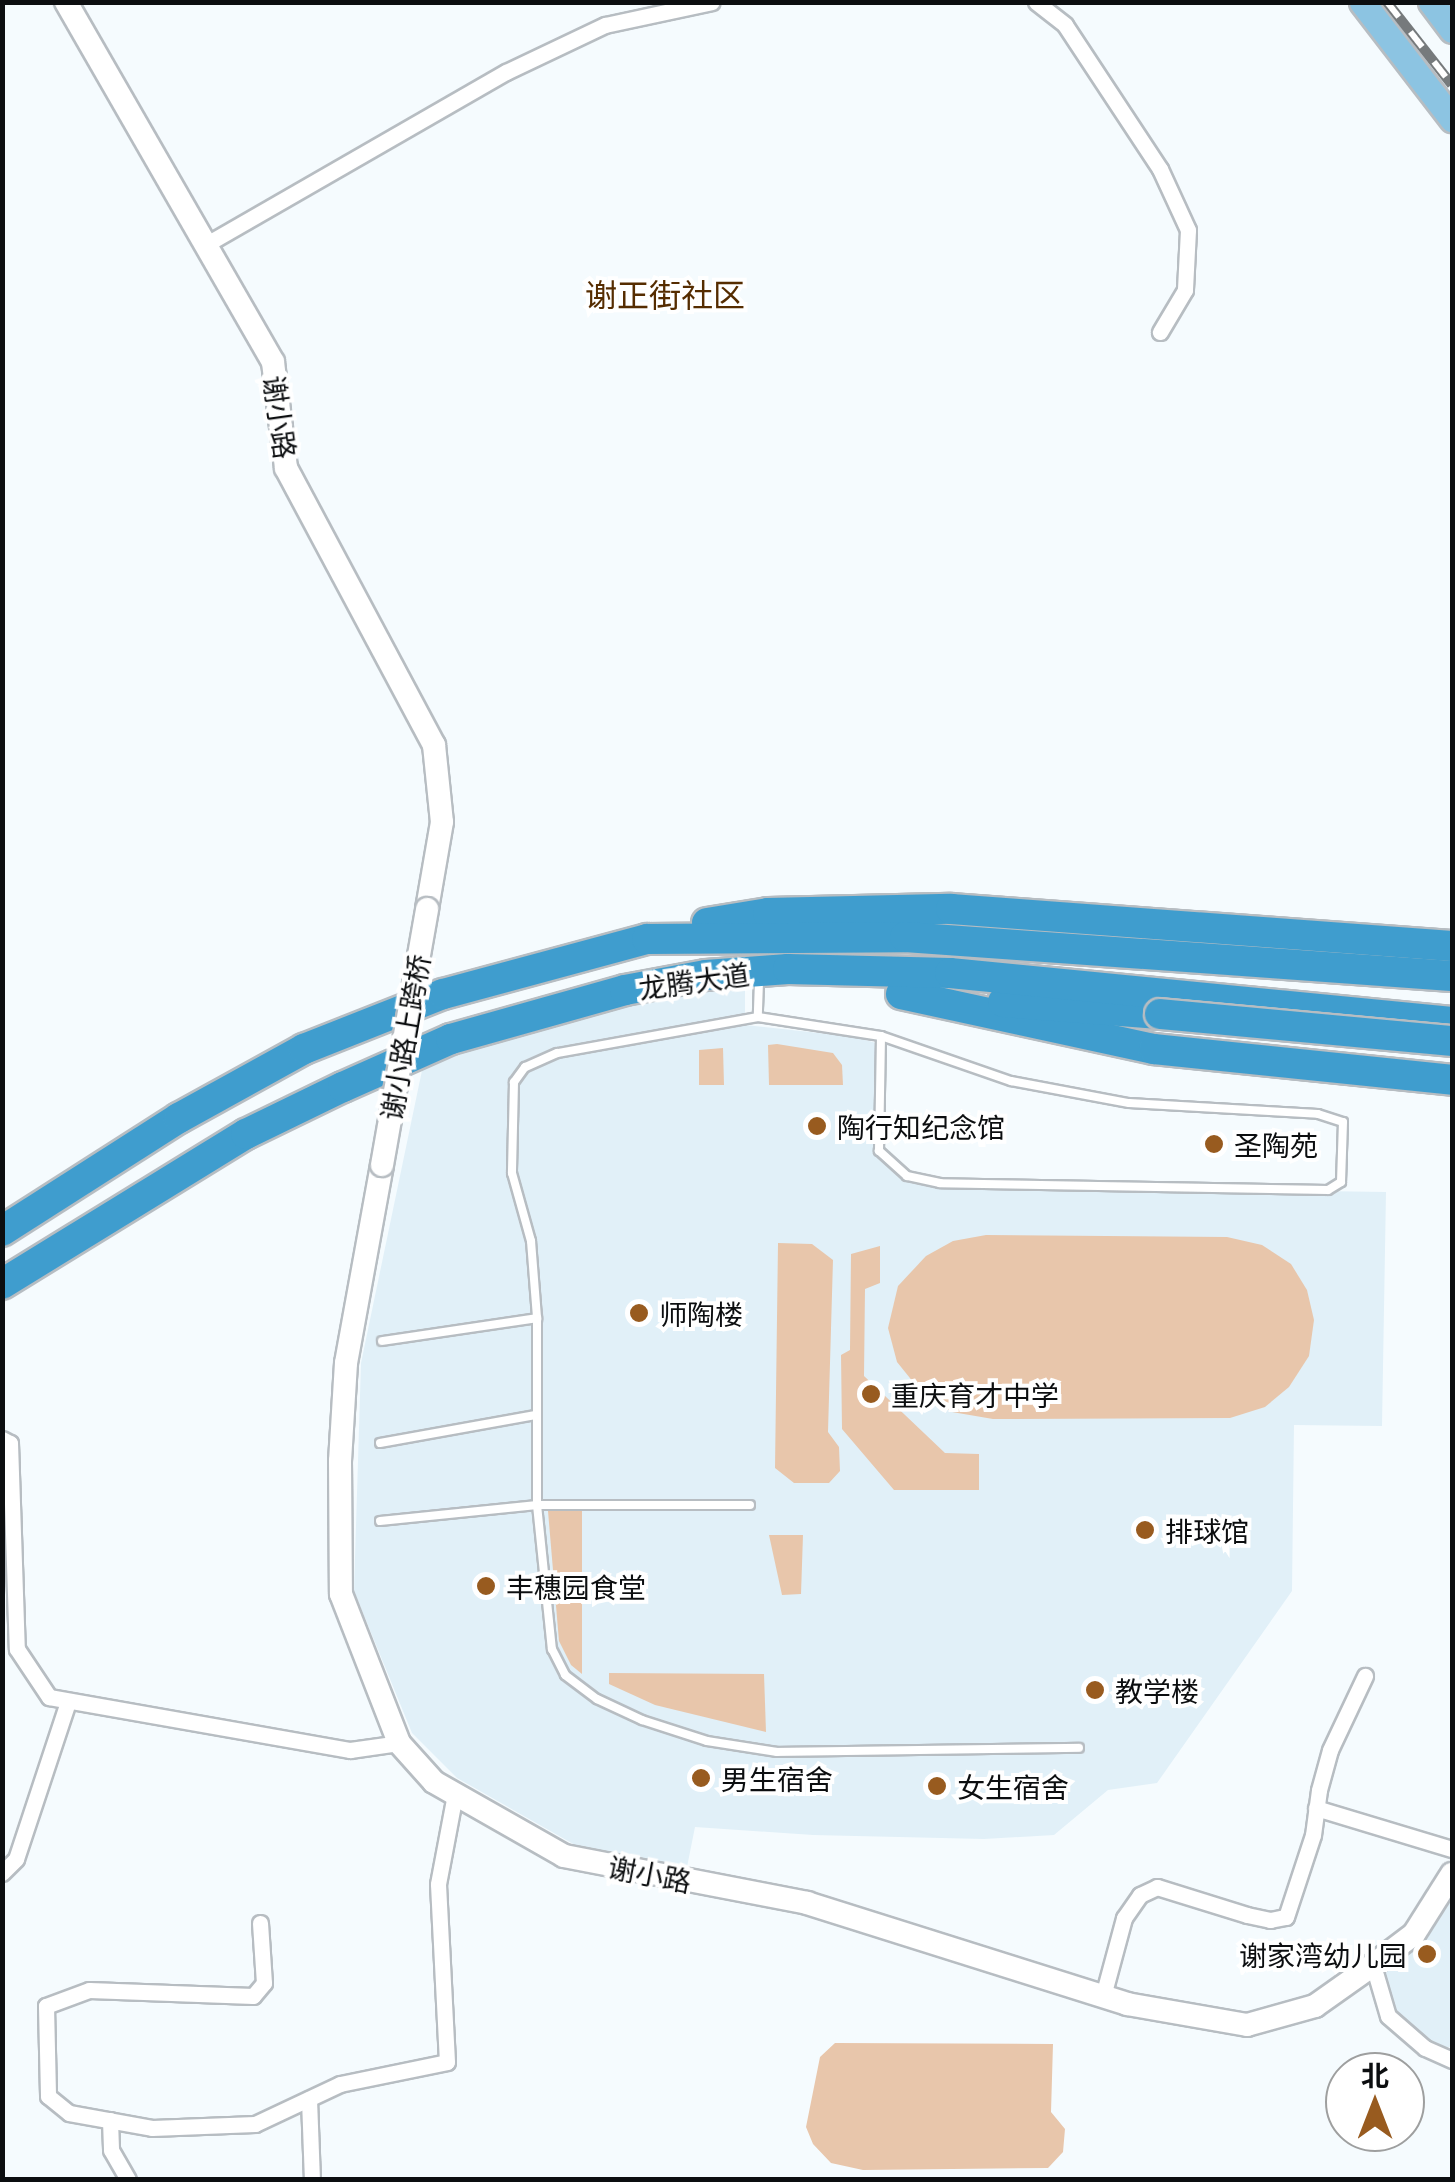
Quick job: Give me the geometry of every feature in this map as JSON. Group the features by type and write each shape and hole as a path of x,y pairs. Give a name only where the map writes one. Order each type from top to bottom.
{"highway":[{"path":"822,912 998,895 1452,927"},
{"path":"647,940 694,925 768,913 951,909 1452,946"},
{"path":"822,912 904,937"},
{"name":"龙腾大道","path":"2,1231 179,1118 304,1049 443,994 647,940 904,937 1452,976"},
{"path":"774,970 1154,1049 1452,1080"},
{"name":"龙腾大道","path":"2,1284 246,1134 451,1039 624,990 706,975 774,970 950,974 1452,1022"},
{"path":"901,994 1452,1041"}],"main road":[{"path":"1362,2 1452,119"},
{"path":"1431,2 1452,30"}],"street":[{"name":"谢小路","path":"66,2 273,362 286,468 434,745 442,822 427,909"},
{"path":"205,245 539,56 605,25 712,2"},
{"path":"1036,2 1066,25 1160,169 1188,230 1185,290 1160,332"},
{"name":"谢小路上跨桥","path":"382,1165 427,909"},
{"name":"谢小路","path":"382,1165 346,1363 340,1461 341,1594 398,1744 434,1782 564,1856 807,1904 1103,1996 1247,2024 1315,2006 1374,1965 1414,1934 1452,1874"},
{"path":"2,1439 10,1443 17,1649 49,1697 350,1750 398,1744"},
{"path":"1103,1996 1124,1918 1140,1895 1157,1886 1270,1920 1286,1916 1313,1835 1330,1750 1365,1676"},
{"path":"2,1873 16,1859 68,1702"},
{"path":"260,1922 264,1983 253,1996 89,1990 46,2006 48,2096 69,2113 152,2128 255,2124 340,2084 447,2062 438,1884 455,1794"},
{"path":"1316,1808 1452,1849"},
{"path":"1374,1965 1388,2016 1424,2048 1452,2060"},
{"path":"309,2098 312,2180"},
{"path":"110,2120 112,2150 128,2180"}],"lane":[{"path":"758,1017 774,970"},
{"path":"882,1036 879,1152 908,1176 940,1182 1309,1190 1328,1190 1340,1182 1343,1122 1318,1114 1129,1103 1011,1081 882,1036 758,1017 557,1053 526,1067 514,1082 512,1173 531,1241 537,1318 537,1505 552,1649 565,1675 598,1699 642,1720 707,1741 777,1752 1079,1748"},
{"path":"382,1342 537,1318"},
{"path":"380,1443 536,1415"},
{"path":"380,1521 537,1505 750,1505"}],"shaded area":[{"name":"重庆育才中学","path":"745,980 745,1025 855,1037 876,1043 875,1153 907,1178 940,1185 1386,1192 1382,1426 1294,1425 1292,1591 1157,1783 1108,1790 1054,1835 984,1839 813,1835 695,1827 687,1867 575,1845 457,1778 412,1733 354,1591 361,1363 425,1056 526,1024"},
{"path":"768,1045 833,1053 842,1065 843,1085 769,1085"},
{"path":"723,1048 724,1085 699,1085 699,1050"},
{"path":"986,1235 1227,1237 1262,1245 1291,1264 1307,1290 1314,1320 1309,1356 1289,1387 1265,1407 1230,1418 993,1419 952,1412 922,1393 897,1362 888,1328 898,1286 926,1256 953,1241"},
{"path":"778,1243 812,1244 833,1260 828,1432 839,1447 840,1471 829,1483 794,1483 775,1468"},
{"path":"880,1246 880,1283 865,1289 864,1376 945,1453 979,1454 979,1490 894,1490 842,1429 841,1355 850,1350 851,1254"},
{"path":"548,1511 582,1511 582,1674 571,1665 559,1641"},
{"path":"769,1535 803,1535 801,1594 782,1595"},
{"path":"609,1673 764,1674 766,1732 655,1705 609,1684"},
{"name":"谢家湾幼儿园","path":"1452,1888 1452,2046 1444,2049 1394,2015 1381,1970"},
{"path":"835,2043 1053,2044 1051,2112 1065,2129 1063,2152 1048,2168 863,2170 831,2163 813,2144 806,2127 820,2057"}],"railway":[{"path":"1387,2 1452,85"}],"place":[{"name":"陶行知纪念馆","path":"817,1126"},
{"name":"圣陶苑","path":"1214,1144"},
{"name":"师陶楼","path":"639,1313"},
{"name":"重庆育才中学","path":"871,1394"},
{"name":"排球馆","path":"1145,1530"},
{"name":"丰穗园食堂","path":"486,1586"},
{"name":"教学楼","path":"1095,1690"},
{"name":"男生宿舍","path":"701,1778"},
{"name":"女生宿舍","path":"937,1786"},
{"name":"谢家湾幼儿园","path":"1427,1954"}],"district":[{"name":"谢正街社区","path":"665,293"}]}
